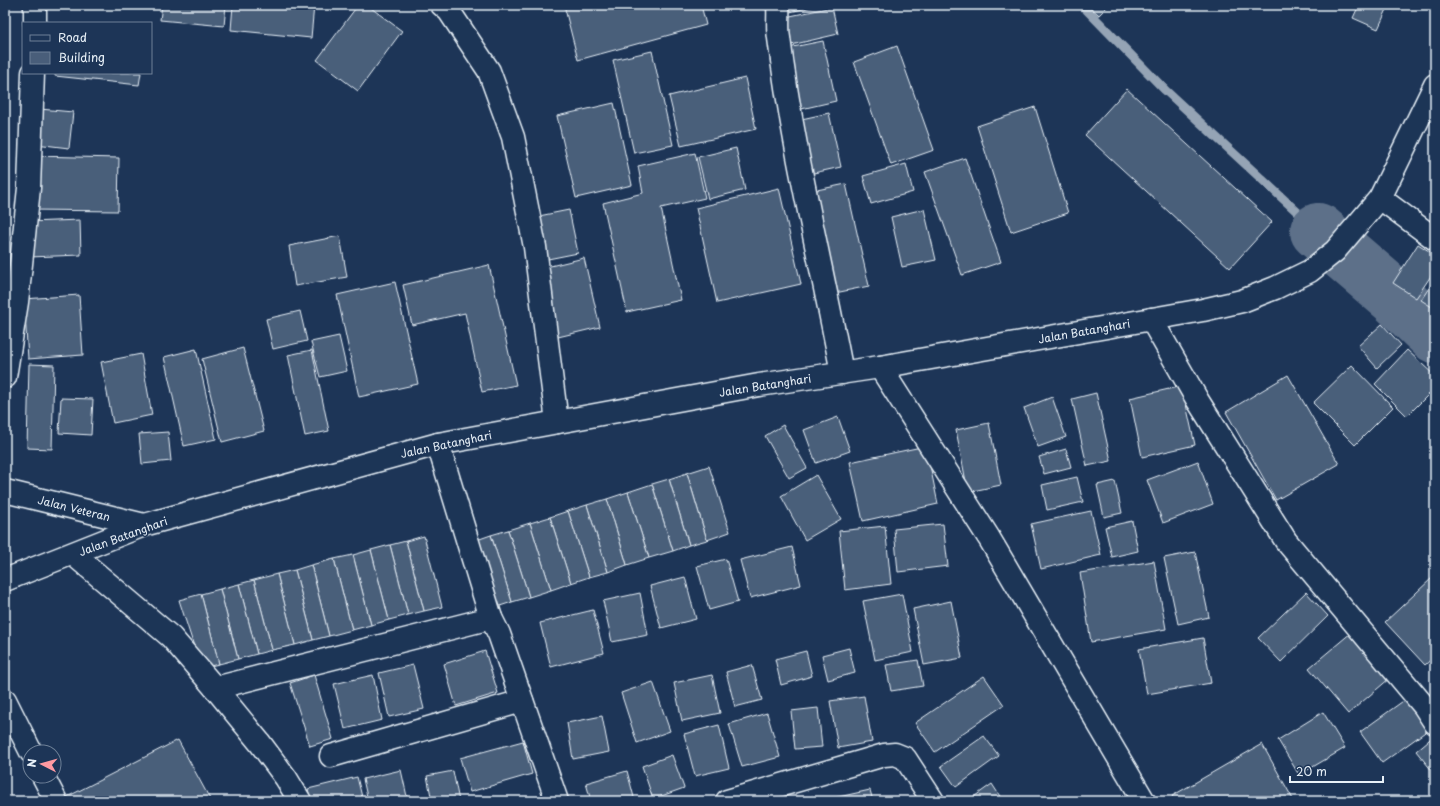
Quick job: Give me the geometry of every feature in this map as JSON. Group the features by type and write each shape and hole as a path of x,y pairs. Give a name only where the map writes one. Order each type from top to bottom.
{"street":[{"path":"35,5 35,22"},
{"path":"442,5 449,11 489,70 513,137 535,247 557,422"},
{"path":"778,5 779,36 800,170 828,298 842,373"},
{"path":"5,377 17,302 29,188 33,74"},
{"name":"Jalan Batanghari","path":"5,580 144,526 438,444 759,384 880,367 1203,310 1242,301 1275,288 1310,271 1335,251 1380,198 1435,85"},
{"path":"1380,198 1435,239"},
{"path":"1151,319 1198,401 1286,541 1424,706 1435,723"},
{"path":"880,367 988,538 1144,801"},
{"path":"438,444 491,618 499,634 557,801"},
{"name":"Jalan Veteran","path":"5,491 144,526"},
{"path":"73,554 170,637 215,688 260,743 286,778 300,801"},
{"path":"215,688 491,618"},
{"path":"5,700 27,744"},
{"path":"331,756 522,700"},
{"path":"727,801 884,755 895,754 905,758 933,801"},
{"path":"47,784 56,801"}],"building":[{"path":"162,5 226,5 224,26 160,20"},
{"path":"233,5 314,5 311,38 231,30"},
{"path":"358,5 367,5 402,31 358,91 317,60"},
{"path":"564,5 701,5 706,25 578,60"},
{"path":"788,5 820,5 790,12"},
{"path":"1088,5 1109,5 1099,15"},
{"path":"1359,5 1389,5 1378,29 1353,18"},
{"path":"832,7 838,34 787,46 781,18"},
{"path":"823,41 836,101 797,110 783,49"},
{"path":"897,46 934,150 891,165 854,62"},
{"path":"652,51 673,145 634,153 613,60"},
{"path":"55,74 141,74 139,85 55,76"},
{"path":"745,78 756,129 681,146 669,96"},
{"path":"1127,89 1272,222 1230,268 1085,135"},
{"path":"614,103 632,185 576,198 557,116"},
{"path":"1035,107 1068,213 1011,232 977,126"},
{"path":"40,109 73,112 69,148 36,144"},
{"path":"829,113 841,167 809,174 797,120"},
{"path":"736,148 745,190 708,199 698,157"},
{"path":"695,153 705,198 661,208 681,300 627,312 603,203 643,193 638,166"},
{"path":"32,156 119,158 118,211 32,210"},
{"path":"965,158 1001,262 962,275 925,172"},
{"path":"906,164 913,192 871,204 863,176"},
{"path":"846,184 869,286 835,293 812,191"},
{"path":"779,188 801,284 717,303 696,208"},
{"path":"924,209 936,260 902,267 891,217"},
{"path":"569,210 578,253 543,260 534,217"},
{"path":"80,220 81,255 29,257 28,222"},
{"path":"340,236 347,277 295,286 289,246"},
{"path":"1418,244 1435,255 1435,270 1416,298 1393,283"},
{"path":"584,258 600,327 558,337 542,268"},
{"path":"489,265 516,385 482,392 465,313 412,325 403,285"},
{"path":"1435,279 1435,309 1421,300"},
{"path":"395,282 418,384 359,397 337,295"},
{"path":"79,295 83,355 28,359 24,299"},
{"path":"300,311 307,341 273,349 266,319"},
{"path":"1382,324 1401,345 1377,368 1358,346"},
{"path":"339,336 347,371 320,377 311,342"},
{"path":"243,348 264,431 222,442 202,359"},
{"path":"196,349 216,439 184,446 164,357"},
{"path":"312,350 329,431 305,436 288,355"},
{"path":"1407,350 1435,376 1435,388 1407,416 1375,384"},
{"path":"141,354 152,415 113,423 101,362"},
{"path":"29,364 54,365 52,449 27,448"},
{"path":"1352,365 1393,407 1355,445 1313,403"},
{"path":"1288,375 1339,464 1276,500 1226,412"},
{"path":"1182,386 1195,445 1142,457 1130,398"},
{"path":"1096,393 1111,461 1087,466 1072,399"},
{"path":"1052,397 1066,437 1038,447 1024,408"},
{"path":"61,398 93,399 91,435 59,433"},
{"path":"838,417 850,451 816,463 804,430"},
{"path":"989,423 1001,485 968,492 956,430"},
{"path":"783,425 807,468 789,478 765,436"},
{"path":"168,432 171,461 142,464 139,434"},
{"path":"926,446 938,504 863,521 850,462"},
{"path":"1066,449 1071,467 1044,474 1039,457"},
{"path":"1198,461 1213,504 1163,523 1147,480"},
{"path":"709,466 730,532 707,540 687,473"},
{"path":"687,473 707,540 689,545 669,479"},
{"path":"816,475 841,519 805,540 781,496"},
{"path":"1077,477 1083,502 1047,510 1042,485"},
{"path":"669,479 689,545 673,551 652,484"},
{"path":"1115,481 1122,513 1104,517 1097,485"},
{"path":"652,484 673,551 649,558 628,492"},
{"path":"628,492 649,558 627,565 607,499"},
{"path":"607,499 627,565 608,572 587,505"},
{"path":"587,505 608,572 589,577 568,511"},
{"path":"568,511 589,577 571,583 550,517"},
{"path":"1091,511 1101,555 1041,569 1031,524"},
{"path":"550,517 571,583 551,590 530,523"},
{"path":"1132,521 1138,551 1112,557 1105,527"},
{"path":"530,523 551,590 529,597 508,530"},
{"path":"943,524 948,566 898,572 894,529"},
{"path":"885,526 891,584 845,590 839,531"},
{"path":"508,530 529,597 512,602 491,535"},
{"path":"491,535 512,602 494,608 474,541"},
{"path":"424,536 442,607 424,611 406,541"},
{"path":"406,541 424,611 408,615 390,545"},
{"path":"390,545 408,615 389,620 371,550"},
{"path":"792,547 801,585 750,598 740,560"},
{"path":"371,550 389,620 371,625 353,555"},
{"path":"1195,552 1209,617 1178,624 1164,558"},
{"path":"353,555 371,625 352,630 334,559"},
{"path":"334,559 352,630 329,636 311,565"},
{"path":"726,559 738,602 709,610 697,566"},
{"path":"1154,561 1166,629 1091,642 1080,573"},
{"path":"311,565 329,636 313,640 295,570"},
{"path":"295,570 313,640 295,645 277,574"},
{"path":"277,574 295,645 272,650 254,580"},
{"path":"685,577 696,619 661,628 650,586"},
{"path":"1432,578 1435,581 1435,656 1425,665 1385,622"},
{"path":"254,580 272,650 257,654 239,584"},
{"path":"239,584 257,654 238,659 220,589"},
{"path":"220,589 238,659 219,664 201,594"},
{"path":"1306,592 1328,616 1281,662 1258,638"},
{"path":"640,593 648,635 612,642 603,601"},
{"path":"201,594 219,664 201,668 179,600"},
{"path":"902,594 913,652 875,660 863,601"},
{"path":"951,601 962,658 924,665 913,609"},
{"path":"593,610 604,653 551,667 540,623"},
{"path":"1352,632 1390,678 1348,714 1309,668"},
{"path":"1203,638 1211,683 1147,694 1139,649"},
{"path":"849,648 855,673 828,680 822,655"},
{"path":"485,651 498,693 456,706 444,664"},
{"path":"806,651 812,676 781,685 775,659"},
{"path":"918,660 923,686 891,691 886,665"},
{"path":"413,665 424,709 389,717 379,673"},
{"path":"752,665 762,700 735,707 726,672"},
{"path":"314,675 333,739 310,746 290,683"},
{"path":"373,675 382,720 345,729 334,684"},
{"path":"712,675 720,713 682,721 674,683"},
{"path":"984,676 1004,705 935,752 915,723"},
{"path":"653,682 670,731 637,743 621,693"},
{"path":"864,696 872,742 838,748 830,701"},
{"path":"1406,699 1428,730 1382,763 1360,732"},
{"path":"818,708 822,747 795,749 791,711"},
{"path":"1323,712 1345,748 1299,775 1278,740"},
{"path":"767,713 780,757 742,767 729,724"},
{"path":"602,716 609,752 573,759 567,723"},
{"path":"719,725 729,768 695,776 684,734"},
{"path":"1435,735 1435,770 1433,772 1416,751"},
{"path":"984,736 999,756 956,787 941,766"},
{"path":"178,740 211,801 69,801 67,797"},
{"path":"523,741 532,774 470,792 460,758"},
{"path":"1262,744 1294,801 1175,801 1172,796"},
{"path":"672,755 684,788 653,799 642,766"},
{"path":"401,770 408,801 368,801 363,779"},
{"path":"453,771 459,801 432,801 427,776"},
{"path":"627,771 635,801 591,801 586,783"},
{"path":"357,777 363,801 311,801 308,789"},
{"path":"992,784 1003,801 968,801"},
{"path":"870,790 873,801 834,801 834,798"},
{"path":"813,796 814,801 795,801"}],"waterway":[{"path":"1082,5 1165,90 1318,231"},
{"path":"1318,231 1395,297 1435,335"}]}
